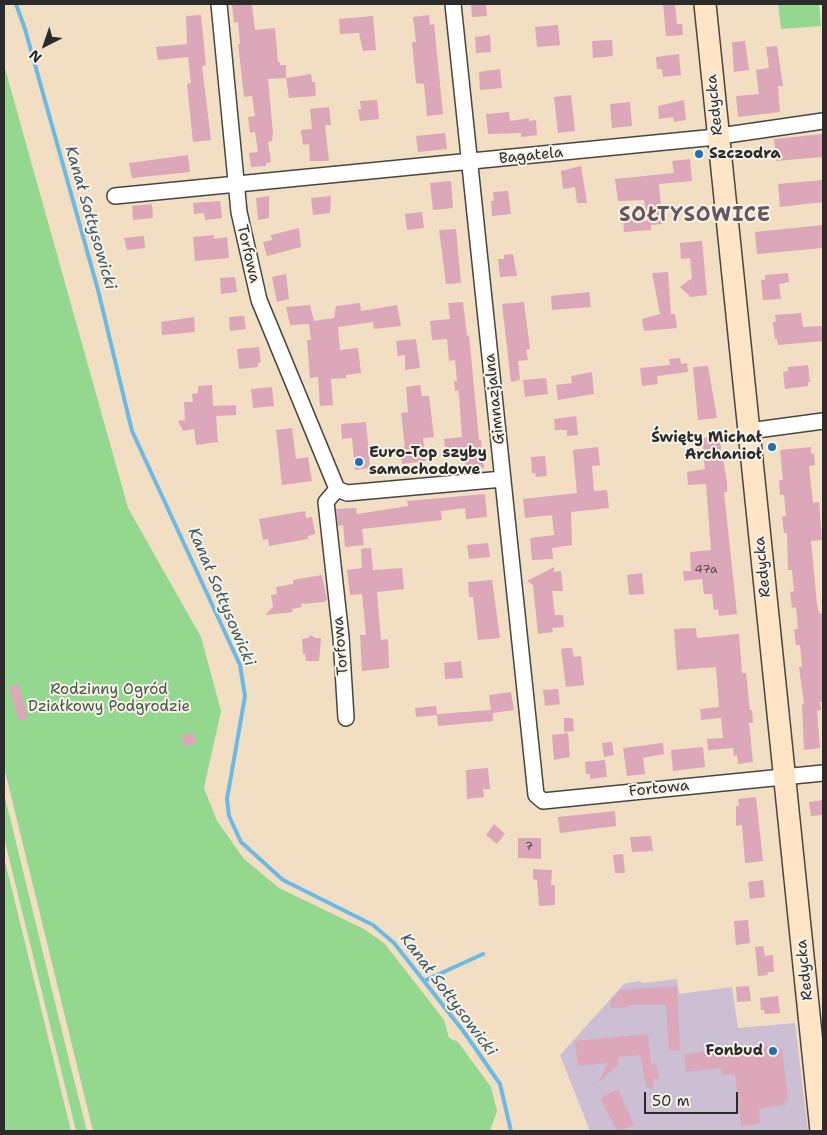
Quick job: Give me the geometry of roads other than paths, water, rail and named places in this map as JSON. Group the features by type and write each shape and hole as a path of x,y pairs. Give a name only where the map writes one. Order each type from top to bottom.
{"street":[{"name":"Torfowa","path":"219,4 238,184 239,212 259,300 337,489 326,502 341,637 346,718"},
{"name":"Gimnazjalna","path":"454,4 536,795"},
{"name":"Redycka","path":"705,4 821,1118"},
{"name":"Bagatela","path":"115,196 718,136 823,121"},
{"path":"749,432 823,422"},
{"path":"337,489 347,492 503,479"},
{"name":"Fortowa","path":"536,795 543,801 823,773"}],"waterway":[{"name":"Kanał Sołtysowicki","path":"16,4 25,29 98,290 132,431 240,665 245,696 227,799 229,816 241,842 283,880 373,925 394,943 464,1032 500,1084 511,1131"},
{"path":"424,981 483,954"}],"place":[{"name":"Szczodra","path":"699,154"},
{"name":"Święty Michał Archanioł","path":"772,447"},
{"name":"Euro-Top szyby samochodowe","path":"359,462"},
{"name":"Fonbud","path":"773,1051"}],"district":[{"name":"SOŁTYSOWICE","path":"695,216"}],"park label":[{"name":"Rodzinny Ogród Działkowy Podgrodzie","path":"109,698"}]}
